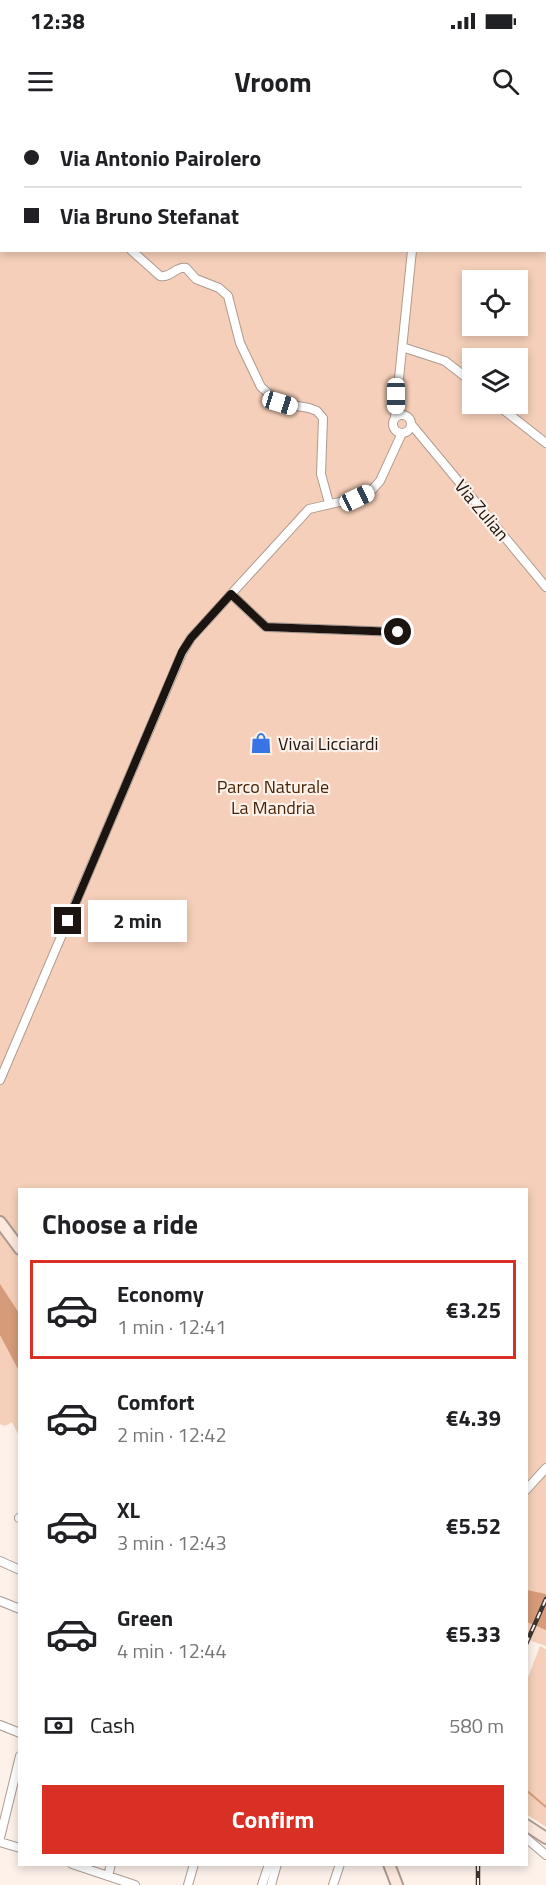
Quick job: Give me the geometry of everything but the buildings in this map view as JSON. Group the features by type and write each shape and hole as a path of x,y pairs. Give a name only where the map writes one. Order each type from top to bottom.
{"street":[{"path":"133,252 160,276 169,276 178,269 186,268 196,279 219,288 228,296 240,343 261,387 280,403 309,408 317,411 323,418 321,474 329,503"},
{"path":"0,1080 182,652 191,638 309,509 357,498 371,491 380,482 404,430 396,396 412,252"},
{"path":"402,347 445,361 462,374"},
{"path":"509,414 546,443"},
{"path":"400,417 393,422 404,430"},
{"name":"Via Zulian","path":"404,430 419,433 546,587"},
{"path":"231,594 266,627 398,632"},
{"path":"0,1215 18,1238"},
{"path":"0,1222 18,1246"},
{"path":"528,1488 546,1468"},
{"path":"0,1561 18,1569"},
{"path":"0,1601 18,1608"},
{"path":"0,1725 18,1732"},
{"path":"18,1764 0,1840 18,1847"},
{"path":"529,1833 546,1838"},
{"path":"529,1833 546,1855"},
{"path":"78,1866 135,1885"},
{"path":"108,1876 110,1866"},
{"path":"188,1885 193,1866"},
{"path":"262,1885 268,1866"},
{"path":"271,1885 277,1866"},
{"path":"333,1885 339,1866"},
{"path":"383,1866 390,1885"},
{"path":"390,1866 397,1885"}],"green space":[{"name":"Parco Naturale La Mandria","path":"0,252 546,252 546,1646 528,1640 528,1188 18,1188 18,1434 12,1422 5,1426 0,1424"},
{"path":"540,1646 546,1649 546,1827 528,1815 528,1677"}],"shaded area":[{"path":"0,1284 18,1311 18,1369 0,1335"},
{"path":"528,1590 546,1594 546,1630 528,1622"}],"waterway":[{"path":"528,1792 546,1807"}],"railway":[{"path":"528,1640 546,1599"},
{"path":"478,1866 478,1885"}],"place":[{"name":"Vivai Licciardi","path":"261,743"}],"route":[{"path":"68,921 182,652 191,638 231,594 266,627 398,632"}]}
